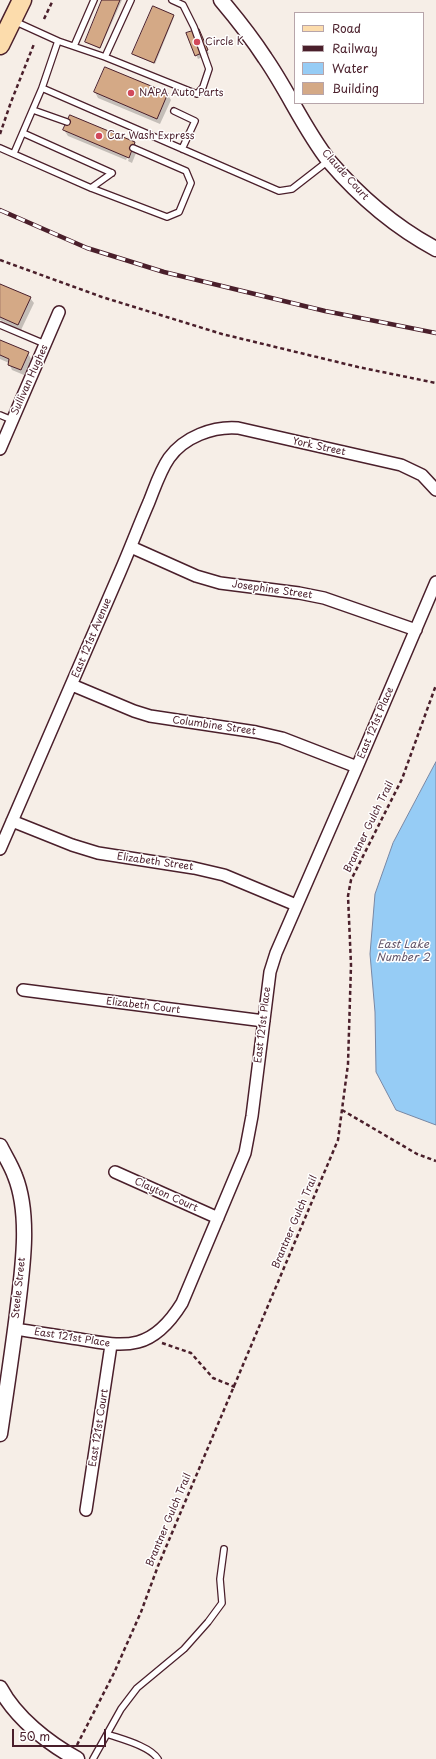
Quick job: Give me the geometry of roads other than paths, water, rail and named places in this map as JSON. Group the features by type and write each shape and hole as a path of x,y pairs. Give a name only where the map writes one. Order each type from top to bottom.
{"main road":[{"path":"0,45 22,0"}],"street":[{"name":"Claude Court","path":"222,0 266,58 307,128 329,160 363,197 394,223 436,249"},
{"name":"Sullivan Hughes","path":"0,449 59,312"},
{"name":"York Street","path":"195,436 222,428 238,428 401,465 422,475 436,490"},
{"name":"East 121st Avenue","path":"0,849 164,468 174,453 195,436"},
{"name":"Josephine Street","path":"130,547 196,576 220,583 299,593 324,598 416,630"},
{"name":"East 121st Place","path":"15,1329 111,1345 129,1345 149,1338 165,1327 175,1316 182,1303 245,1153 252,1116 270,972 276,953 436,582"},
{"name":"Columbine Street","path":"72,684 134,711 150,716 256,732 282,738 357,767"},
{"name":"Elizabeth Street","path":"12,821 72,845 98,853 194,868 224,875 296,905"},
{"name":"Elizabeth Court","path":"23,990 264,1021"},
{"name":"Steele Street","path":"0,1146 15,1176 23,1213 23,1254 15,1329 0,1434"},
{"name":"Clayton Court","path":"115,1172 218,1218"},
{"name":"East 121st Court","path":"86,1510 111,1345"},
{"path":"0,1688 5,1698 26,1721 60,1750 77,1759"}],"lane":[{"path":"74,46 94,0"},
{"path":"105,57 131,0"},
{"path":"12,20 58,41 105,57 197,94 203,87 209,69 194,27 183,5 172,0"},
{"path":"14,153 42,88 58,41"},
{"path":"42,88 278,190 292,189 329,160"},
{"path":"33,110 67,122"},
{"path":"174,111 195,121 182,149"},
{"path":"23,133 112,174 91,188"},
{"path":"0,148 91,188 167,217 179,212 191,183 186,171 133,148"},
{"path":"0,326 45,344"},
{"path":"0,415 12,420"},
{"path":"93,1759 121,1709 137,1688 184,1649 222,1604 220,1580 224,1550"},
{"path":"107,1734 141,1746 155,1754 158,1759"}],"water":[{"name":"East Lake Number 2","path":"436,762 436,1125 396,1110 376,1072 375,1012 370,954 375,894 393,843"}],"railway":[{"path":"0,210 87,248 164,272 325,311 436,333"}],"place":[{"name":"Circle K","path":"197,42"},
{"name":"NAPA Auto Parts","path":"131,93"},
{"name":"Car Wash Express","path":"99,136"}]}
